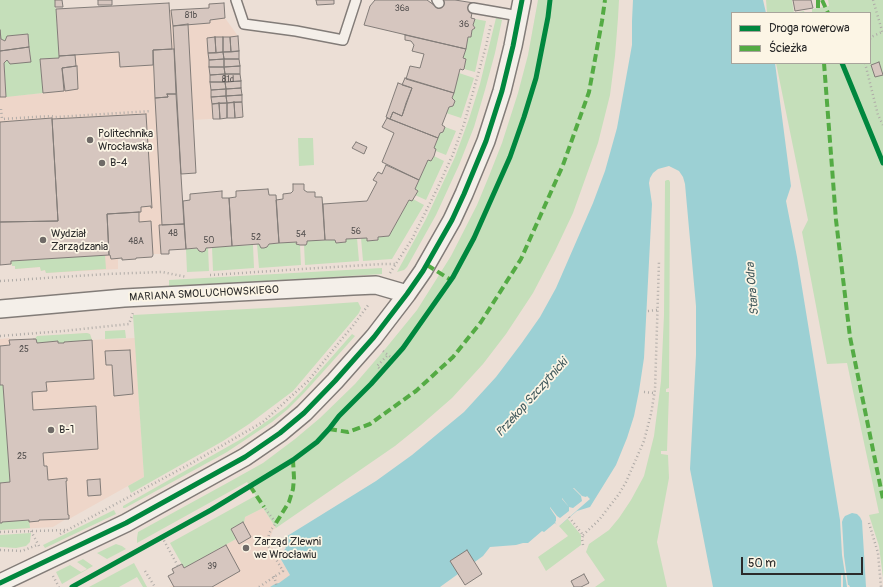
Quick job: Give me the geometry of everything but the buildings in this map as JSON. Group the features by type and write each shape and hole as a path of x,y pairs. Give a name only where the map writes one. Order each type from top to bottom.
{"street":[{"path":"0,583 126,523 245,457 280,434 326,392 367,345 407,294 423,272 452,220 476,167 495,114 513,46 520,8"},
{"name":"MARIANA SMOLUCHOWSKIEGO","path":"0,308 124,298 352,286 376,286 407,294"}],"lane":[{"path":"236,0 244,24 296,31 343,40 356,0"},
{"path":"473,8 520,8"}],"path":[{"path":"871,37 883,33 873,0"},
{"path":"390,274 412,238 453,154 472,96 486,46 491,19"},
{"path":"865,64 883,125"},
{"path":"1,109 2,119 151,111"},
{"path":"583,545 583,535 599,520 619,494 626,482 644,441 651,414 654,393 659,262"},
{"path":"210,275 396,264"},
{"path":"0,281 162,272 186,277 194,276"},
{"path":"57,536 124,498 190,464 263,422 308,381 369,304"},
{"path":"648,311 657,310"},
{"path":"0,336 129,324"},
{"path":"382,350 393,359"},
{"path":"382,371 377,366 388,354"},
{"path":"644,392 654,393"},
{"path":"259,587 283,571 268,546 270,530 276,523 264,507"},
{"path":"569,517 583,535"},
{"path":"869,523 878,553 881,587"},
{"path":"31,530 41,551"},
{"path":"0,532 69,530"},
{"path":"162,537 178,566"},
{"path":"0,550 22,550 44,542"},
{"path":"145,571 155,587"},
{"path":"52,574 59,587"},
{"path":"274,576 278,587"}],"shaded area":[{"name":"Politechnika Wrocławska","path":"224,3 225,18 238,36 243,117 193,120 196,173 181,174 184,224 169,250 169,254 153,254 152,257 136,259 118,259 118,269 46,273 45,270 41,271 40,267 15,269 15,266 12,266 11,264 0,265 0,97 43,93 40,59 59,58 56,9 170,10 208,8 209,4"},
{"path":"90,334 92,340 135,338 144,477 53,527 0,530 0,339 35,339 36,337"},
{"name":"Zarząd Zlewni we Wrocławiu","path":"263,508 276,528 273,530 270,538 272,547 299,587 169,587 173,585 174,573 172,569 182,564 184,568 236,539 231,529 243,522 245,517"}],"green space":[{"path":"0,0 55,0 59,58 40,59 43,93 6,97 4,63 7,60 31,61 28,34 7,36 5,41 1,39"},
{"path":"538,0 619,0 615,56 610,95 598,143 573,213 533,293 506,334 483,364 452,398 421,425 395,446 276,528 263,508 245,517 244,523 243,522 231,529 236,539 184,568 170,543 255,496 257,498 247,482 137,543 138,532 263,463 295,439 320,418 355,384 417,310 451,256 477,205 502,143 528,55"},
{"path":"766,0 792,0 794,12 767,12"},
{"path":"828,0 883,0 883,578 879,546 869,515 879,513 847,363 827,364 802,232 808,220 776,64 871,64 871,12 812,12 812,9 829,6"},
{"path":"496,18 502,20 495,53 474,127 459,165 436,215 407,267 404,270 397,272 426,219 455,157 480,84"},
{"path":"475,19 486,21 475,72 464,69 466,59 463,58 468,37 471,37 472,30 475,27 473,25"},
{"path":"459,73 474,78 461,118 446,113 449,107 453,106 454,101 452,98"},
{"path":"445,127 456,131 446,155 436,151 434,148 440,133 443,132"},
{"path":"298,138 313,138 314,165 299,166"},
{"path":"434,156 444,161 426,200 415,195 418,191 415,189 428,160 431,161"},
{"path":"667,180 670,182 670,196 669,388 666,389 666,392 669,392 667,451 661,451 661,454 668,455 669,478 657,542 667,587 595,587 605,580 586,552 589,544 609,530 631,500 644,476 654,436 661,381 664,315 665,181"},
{"path":"413,199 424,205 392,259 363,261 361,238 367,238 368,241 378,240 378,237 389,236 409,200"},
{"path":"357,238 359,261 305,265 304,245 307,241 335,240 336,243 346,242 346,239"},
{"path":"297,242 296,244 300,245 301,265 259,268 257,244 259,244 261,248 264,248 269,244"},
{"path":"253,245 254,268 213,271 212,247"},
{"path":"208,247 209,271 187,272 186,249 197,248 202,252"},
{"path":"105,255 106,269 46,273 45,270 41,271 40,267 15,269 15,266 12,266 11,261"},
{"path":"382,268 382,274 169,287 169,280"},
{"path":"358,302 361,308 359,313 293,391 249,424 223,441 131,493 128,486 144,477 133,315"},
{"path":"125,330 126,338 105,339 105,331"},
{"path":"90,334 92,340 64,343 58,343 58,341 37,343 35,339 37,336"},
{"path":"352,334 355,336 304,393 272,422 227,452 123,508 123,506 243,438 286,407"},
{"path":"0,385 3,385 10,482 0,483"},
{"path":"114,510 116,514 45,548 43,545"},
{"path":"567,518 581,535 581,545 546,571 538,557 568,536 559,526"},
{"path":"29,520 30,528 0,530 0,523 2,522"},
{"path":"31,533 30,542 26,546 16,548 0,547 0,535"},
{"path":"116,544 126,549 107,559 97,553"},
{"path":"83,559 93,566 62,584 56,572 70,565 81,572 87,569 77,562"},
{"path":"134,563 147,587 143,587 137,577 119,587 89,587"}],"water":[{"path":"633,0 763,0 766,12 731,12 731,64 775,64 791,186 786,201 797,257 840,520 842,555 847,587 843,587 843,575 841,574 841,587 713,587 690,469 696,355 696,306 685,184 679,171 669,166 658,169 653,173 649,183 652,204 644,358 634,416 616,465 590,507 577,511 559,526 555,523 544,532 542,531 528,543 490,547 483,556 440,587 270,587 279,583 290,575 279,556 286,548 282,542 284,538 376,481 412,455 464,412 496,377 540,317 556,288 593,203 605,171 617,128 632,45"},
{"path":"852,513 857,514 862,521 866,587 850,587 848,585 844,556 842,522 845,516"}],"pier":[{"path":"573,488 582,496 587,496 590,499 558,527 555,522 556,517 550,507 560,518 569,511 569,507 573,508 582,501 581,496"}],"marked path":[{"path":"329,429 348,432 370,424 416,391 453,357 481,322 521,259 563,165 589,92 605,0"},
{"path":"818,0 818,12"},
{"path":"822,0 828,12"},
{"path":"824,64 836,220 850,337 883,499"},
{"path":"427,265 451,280"},
{"path":"276,523 289,502 293,489 293,460"},
{"path":"250,486 264,507"}],"cycle path":[{"path":"0,583 126,523 245,457 280,433 304,413 335,381 374,337 407,294 423,271 452,220 486,141 502,91 522,0"},
{"path":"72,587 211,510 293,460 317,442 339,416 371,384 403,348 453,277 474,238 510,157 536,78 550,0"},
{"path":"842,64 883,163"}],"place":[{"name":"Politechnika Wrocławska","path":"90,140"},
{"name":"B-4","path":"102,163"},
{"name":"Wydział Zarządzania","path":"43,240"},
{"name":"B-1","path":"51,430"},
{"name":"Zarząd Zlewni we Wrocławiu","path":"246,548"}],"water label":[{"name":"Stara Odra","path":"753,289"},
{"name":"Przekop Szczytnicki","path":"532,398"}]}
